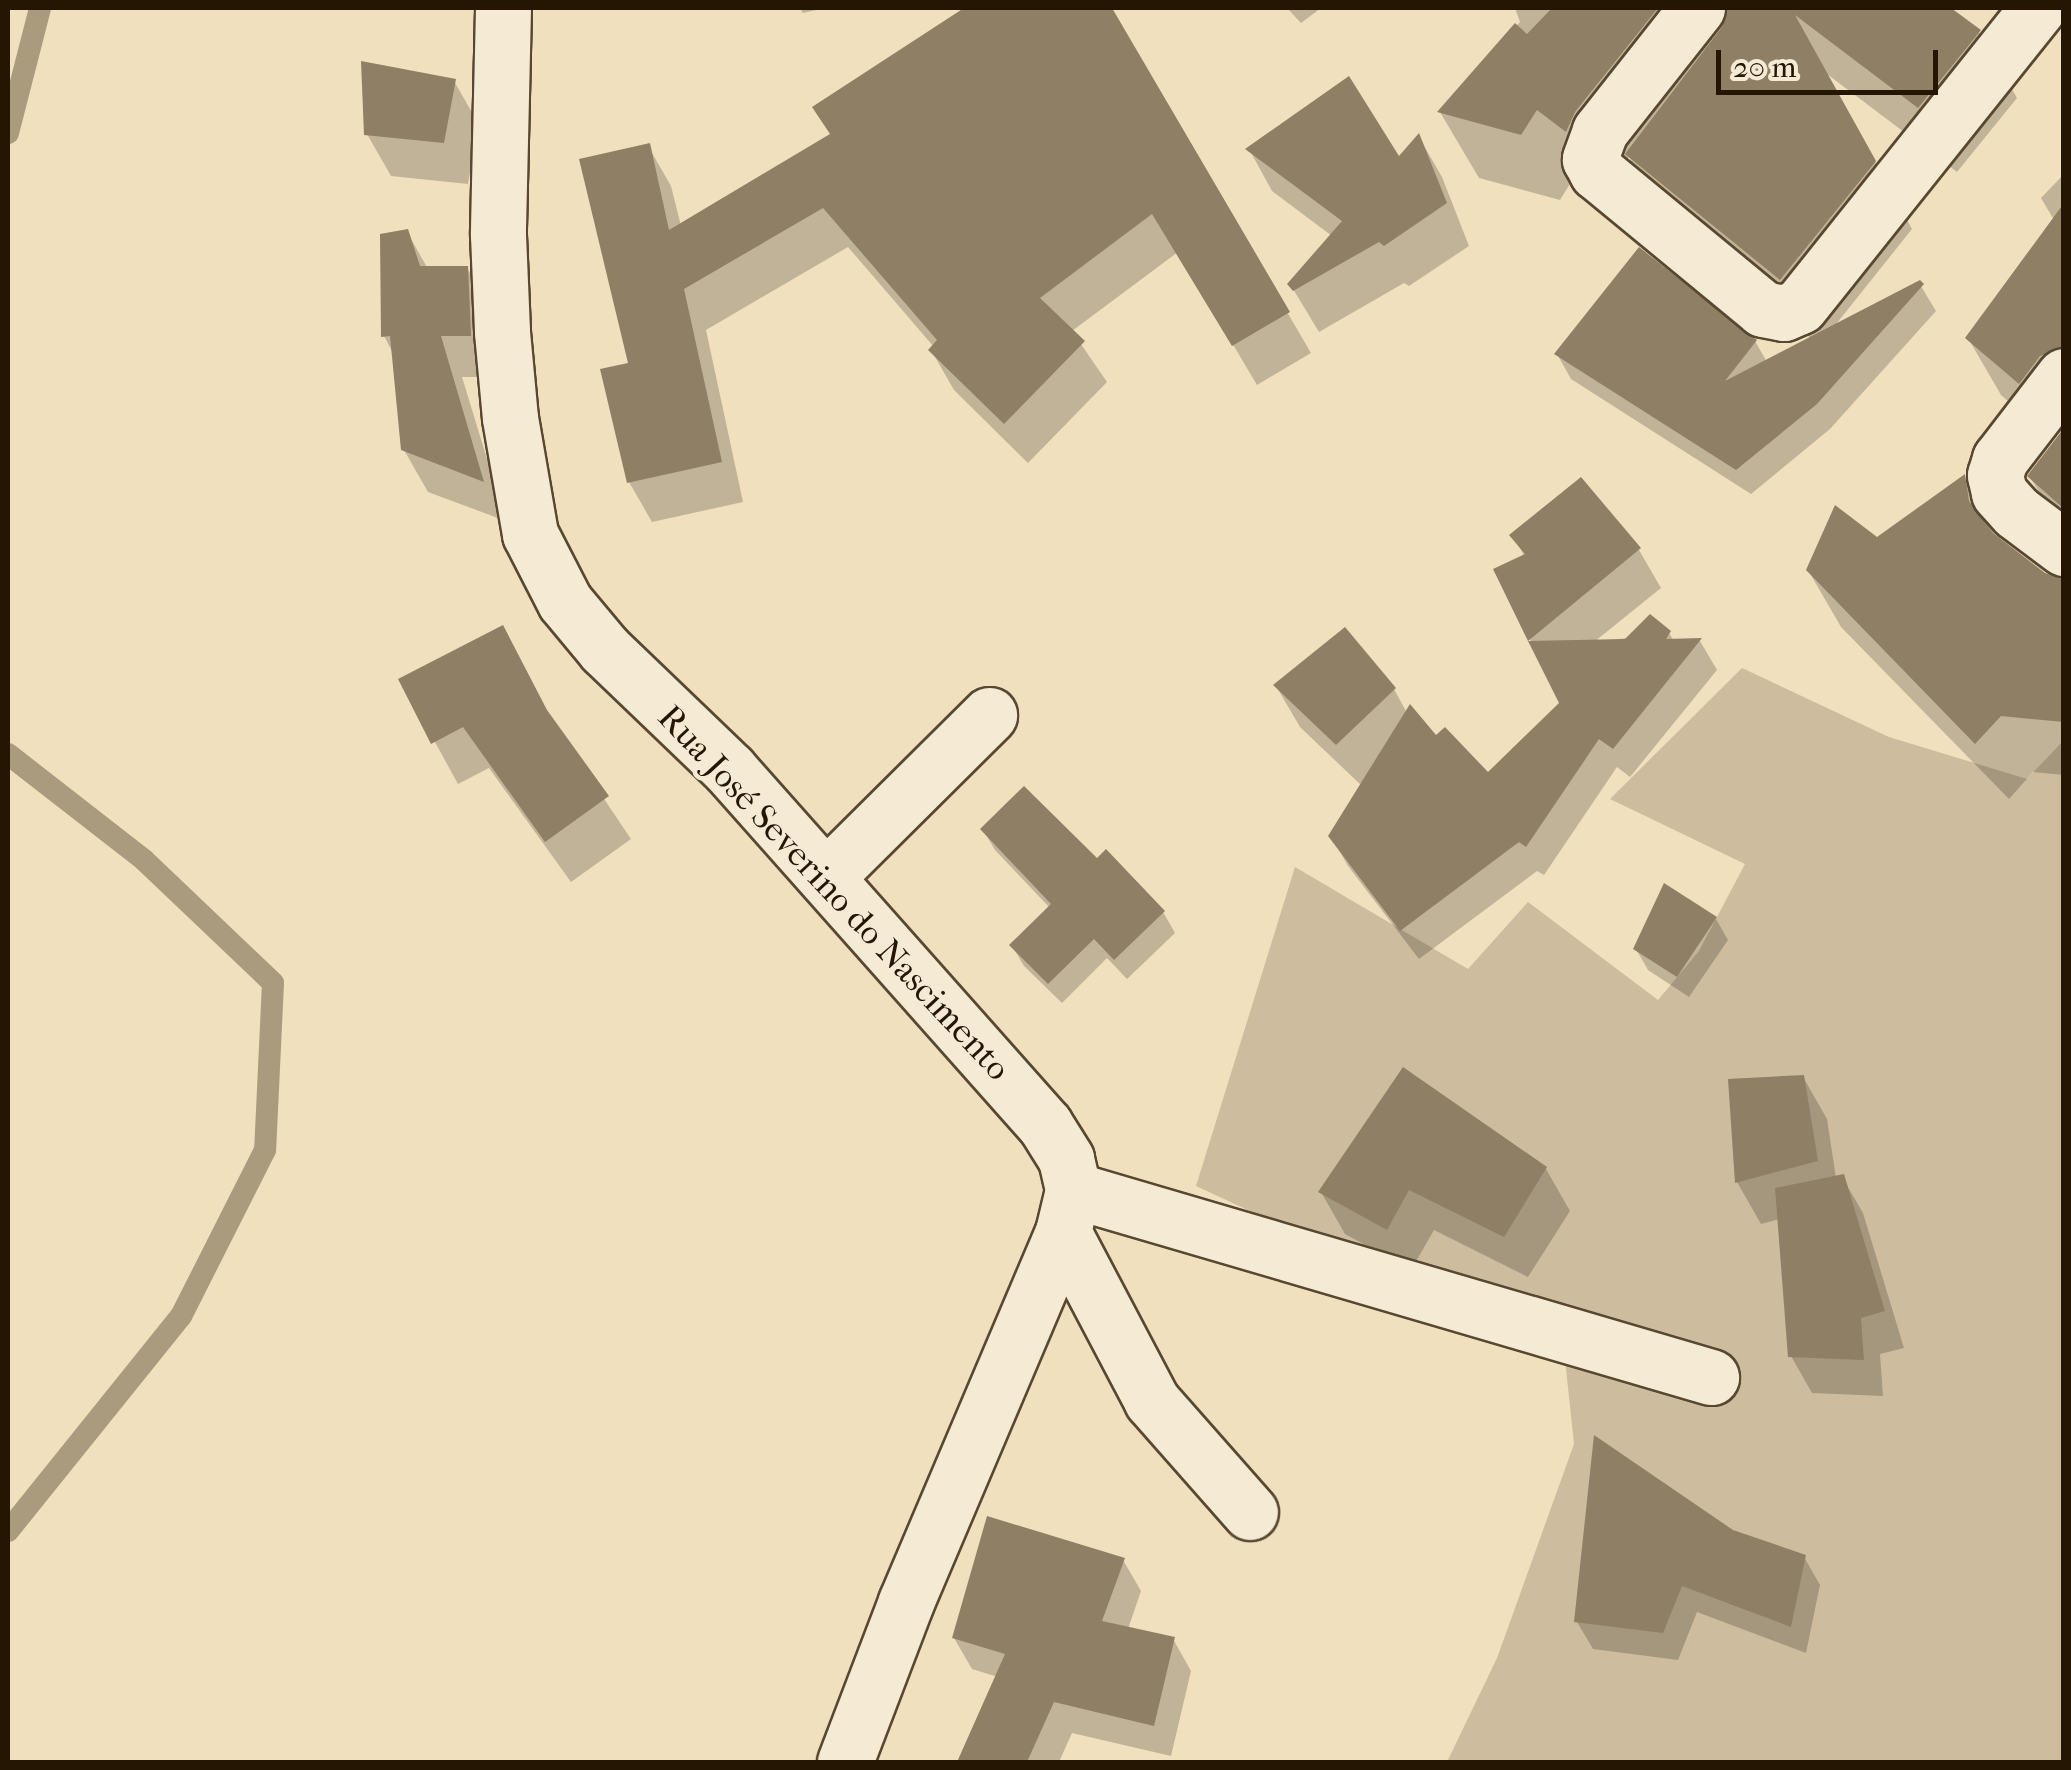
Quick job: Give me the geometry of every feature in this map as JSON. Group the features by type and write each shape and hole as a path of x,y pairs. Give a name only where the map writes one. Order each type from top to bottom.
{"street":[{"name":"Rua José Severino do Nascimento","path":"503,8 498,235 502,332 510,418 530,534 565,602 605,650 728,770 1045,1125 1066,1159 1068,1211 1152,1401 1250,1512"},
{"path":"1697,8 1600,131 1590,159 1598,172 1763,309 1784,313 1800,306 2038,8"},
{"path":"2064,376 2000,458 1995,475 1998,493 2016,512 2064,548"},
{"path":"826,876 989,715"},
{"path":"845,1762 906,1602 1068,1211 1711,1378"}],"shaded area":[{"path":"1742,668 1889,737 2027,779 2063,741 2063,1762 1447,1762 1497,1658 1574,1444 1561,1322 1371,1267 1196,1186 1295,867 1468,969 1528,902 1658,1000 1699,951 1745,864 1610,799"}],"building":[{"path":"964,8 1112,8 1290,312 1232,346 1152,214 1040,298 1085,341 1004,424 928,350 937,340 823,208 684,289 722,462 627,483 600,369 628,363 579,159 650,143 669,230 830,134 812,107"},
{"path":"1552,8 1658,8 1575,112 1566,132 1537,110 1521,135 1437,112 1515,23 1527,34"},
{"path":"1727,8 1951,8 1981,30 1918,108 1795,15 1876,161 1780,280 1625,154 1722,27"},
{"path":"361,61 456,79 444,143 364,135"},
{"path":"1349,76 1399,156 1419,133 1447,203 1384,246 1379,242 1293,291 1287,284 1342,221 1245,149"},
{"path":"2064,203 2064,346 2040,356 2019,384 1965,338"},
{"path":"408,229 420,266 468,266 471,336 441,336 484,482 401,450 390,336 381,337 380,234"},
{"path":"1639,247 1757,340 1725,381 1920,280 1924,284 1817,404 1736,470 1554,354"},
{"path":"2064,428 2064,509 2027,476"},
{"path":"1965,474 1969,501 1993,533 2045,573 2064,579 2064,722 2001,716 1975,744 1806,570 1835,505 1877,537"},
{"path":"1581,477 1641,548 1528,641 1493,569 1525,554 1509,535"},
{"path":"1650,614 1671,631 1666,639 1702,638 1613,749 1599,739 1526,847 1519,842 1400,931 1328,836 1410,704 1436,735 1445,727 1488,772 1559,703 1528,641 1625,639"},
{"path":"503,625 547,710 609,796 545,842 463,727 431,744 398,679"},
{"path":"1345,627 1396,688 1336,745 1273,685"},
{"path":"1024,786 1097,858 1106,849 1165,911 1114,960 1094,939 1048,984 1009,945 1051,904 980,829"},
{"path":"1664,883 1717,917 1677,977 1633,949"},
{"path":"1403,1067 1547,1167 1504,1237 1409,1190 1387,1230 1318,1192"},
{"path":"1804,1075 1818,1161 1735,1183 1728,1079"},
{"path":"1844,1174 1885,1311 1861,1318 1864,1360 1788,1357 1775,1188"},
{"path":"1594,1435 1733,1530 1806,1555 1791,1627 1682,1586 1663,1633 1574,1622"},
{"path":"987,1516 1125,1558 1102,1621 1175,1637 1154,1726 1054,1702 1027,1762 957,1762 1005,1654 952,1638"}],"waterway":[{"path":"8,133 40,8"},
{"path":"8,754 144,860 273,983 265,1150 181,1316 8,1531"}]}
